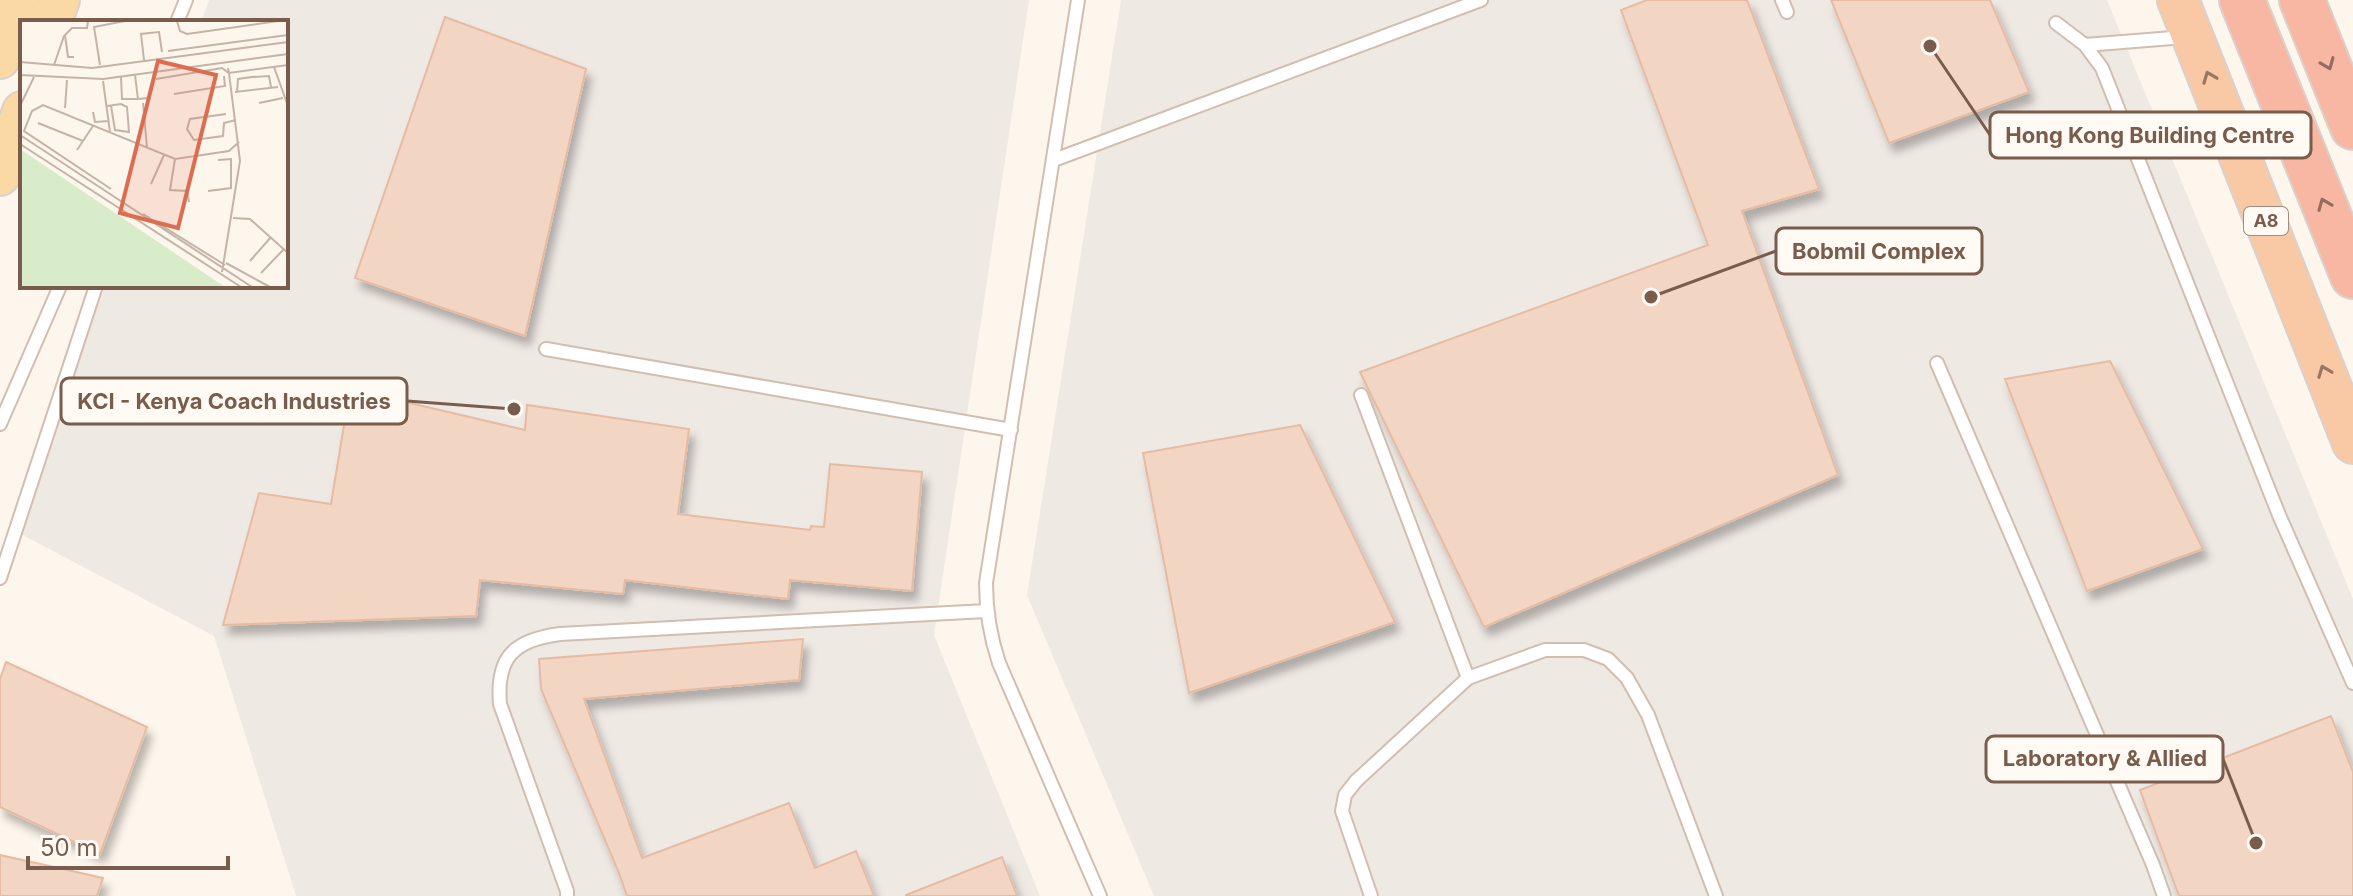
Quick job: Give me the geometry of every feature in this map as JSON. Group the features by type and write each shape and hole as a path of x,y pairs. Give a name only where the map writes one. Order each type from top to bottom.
{"highway":[{"name":"A8","path":"2178,0 2353,443"},
{"path":"2242,0 2353,276"},
{"path":"2302,0 2353,127"}],"main road":[{"path":"0,59 20,0"},
{"path":"53,20 60,0"},
{"path":"0,176 20,117"}],"lane":[{"path":"178,20 186,0"},
{"path":"1078,0 986,583 986,611 999,663 1100,896"},
{"path":"1054,160 1481,0"},
{"path":"2056,23 2085,45 2102,68 2279,515 2353,683"},
{"path":"2085,45 2193,36"},
{"path":"0,424 59,288"},
{"path":"0,578 95,288"},
{"path":"546,349 1011,430"},
{"path":"1937,363 2164,896"},
{"path":"1361,395 1468,678"},
{"path":"567,896 500,704 498,681 506,659 517,647 539,636 560,634 986,611"},
{"path":"1371,896 1342,811 1345,795 1356,781 1468,678 1545,650 1584,650 1608,659 1627,678 1648,715 1716,896"}],"shaded area":[{"path":"209,0 1029,0 934,635 1040,896 296,896 214,636 15,531 104,288 288,288 288,20 202,20"},
{"path":"1121,0 2107,0 2353,599 2353,896 1154,896 1027,595"}],"building":[{"path":"1647,0 1747,0 1819,189 1742,211 1838,475 1484,627 1360,372 1708,245 1621,10"},
{"path":"1831,0 1990,0 2029,92 1889,143"},
{"path":"445,17 586,69 525,336 355,278"},
{"path":"2110,361 2203,549 2087,591 2005,379"},
{"path":"350,389 525,430 527,405 689,429 678,514 810,530 811,526 824,527 830,464 922,472 912,591 790,580 788,599 625,580 623,594 480,580 476,616 223,625 259,493 331,504"},
{"path":"1300,425 1395,622 1189,693 1143,453"},
{"path":"803,639 799,680 584,699 642,858 789,803 815,868 856,851 874,896 627,896 541,689 539,659"},
{"path":"6,662 147,727 100,854 0,807 0,679"},
{"path":"2331,716 2353,772 2353,896 2179,896 2140,790"},
{"path":"0,855 103,878 97,896 0,896"},
{"path":"1002,857 1017,896 906,896 906,895"}],"place":[{"name":"Hong Kong Building Centre","path":"1930,46"},
{"name":"Bobmil Complex","path":"1651,297"},
{"name":"KCI - Kenya Coach Industries","path":"514,409"},
{"name":"Laboratory & Allied","path":"2256,843"}]}
